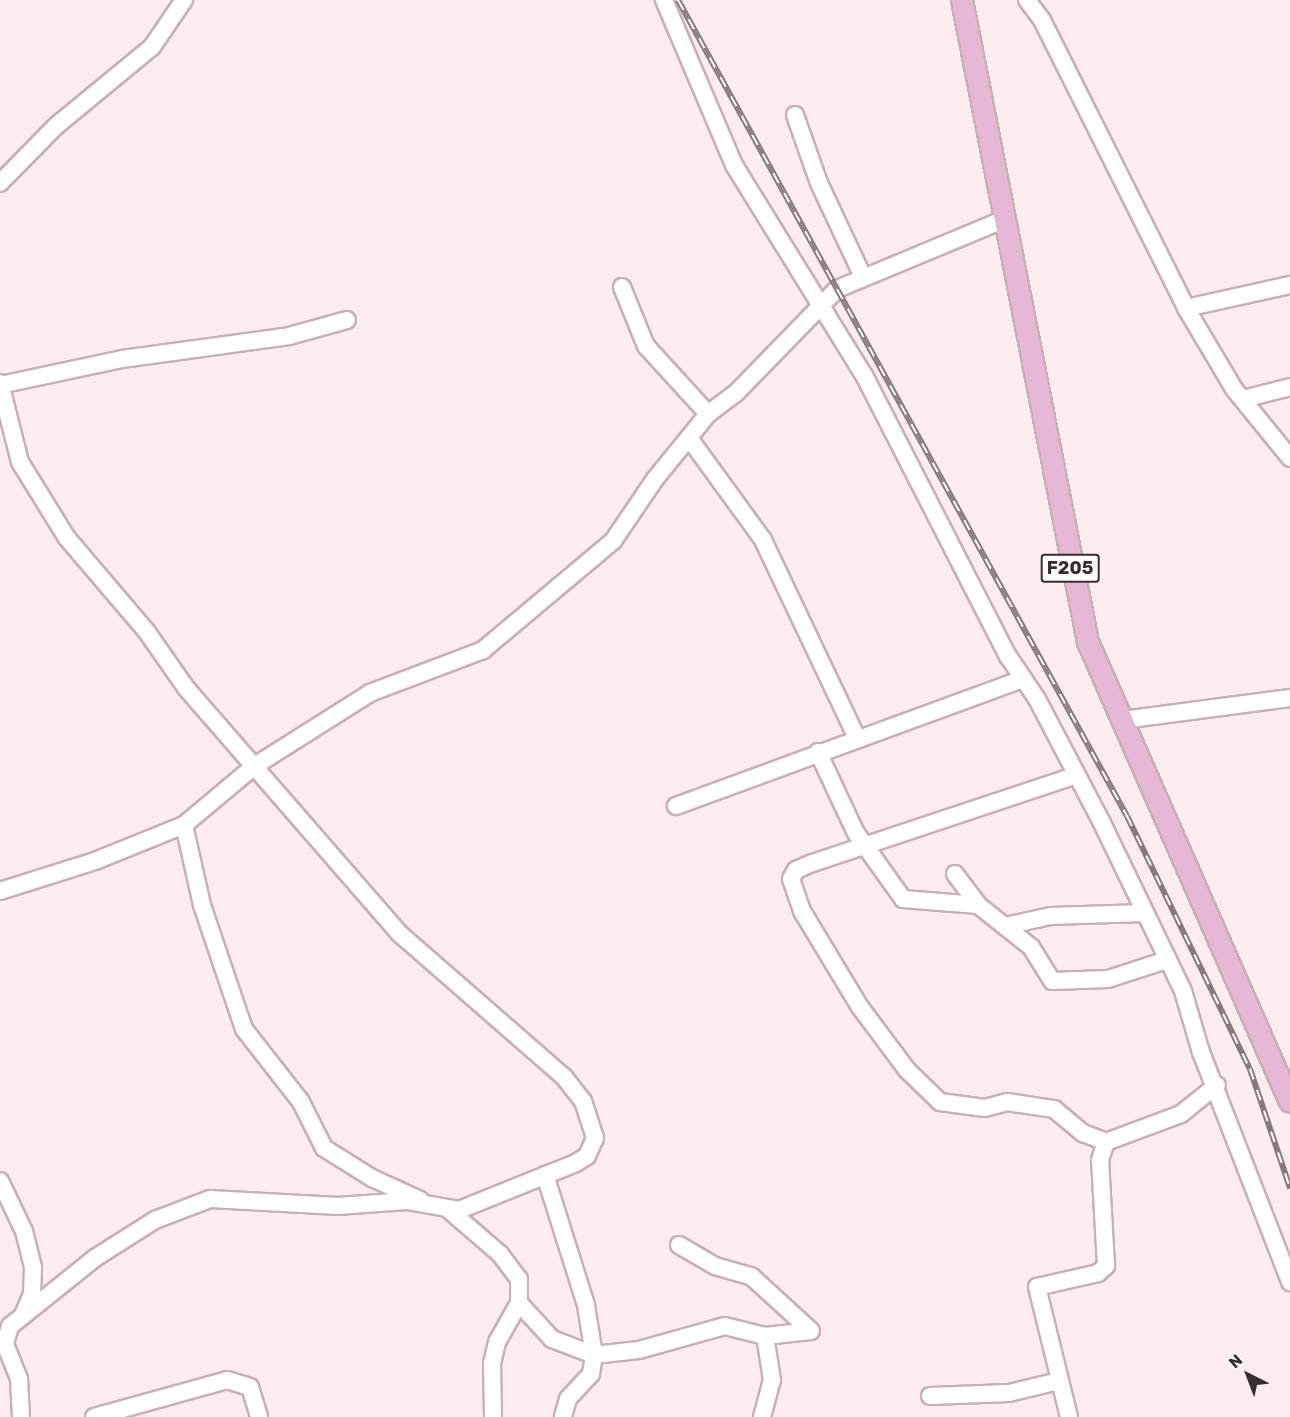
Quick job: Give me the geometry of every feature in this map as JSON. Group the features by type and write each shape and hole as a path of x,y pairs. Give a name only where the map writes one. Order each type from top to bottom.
{"main road":[{"name":"F205","path":"962,0 1075,590 1088,642 1288,1091"}],"street":[{"path":"0,183 56,126 152,47 184,0"},
{"path":"664,0 734,165 799,266 818,306 865,377 1023,679 1077,775 1167,960 1217,1085 1290,1282"},
{"path":"1026,0 1042,20"},
{"path":"1035,0 1042,20 1186,308 1243,399 1290,458"},
{"path":"795,115 819,183 863,277"},
{"path":"0,891 96,861 184,825 253,767 370,693 483,650 613,541 708,414 736,393 837,289 1003,220"},
{"path":"1186,308 1290,285"},
{"path":"622,287 646,346 708,414"},
{"path":"347,320 289,336 122,359 0,384 21,462 67,538 253,767 429,964 543,1057 584,1101 595,1138 592,1147 576,1163 449,1210"},
{"path":"1243,399 1290,387"},
{"path":"689,438 763,540 857,738"},
{"path":"676,806 818,752 1023,679"},
{"path":"1123,720 1290,698"},
{"path":"818,752 865,845 903,899 978,905"},
{"path":"1077,775 796,870 791,879 802,911 854,998 907,1070 940,1102 986,1108 1007,1102 1054,1109 1083,1133 1106,1142 1181,1114 1217,1085"},
{"path":"184,825 202,905 244,1029 301,1102 324,1148 372,1178 449,1210 510,1265 519,1280 519,1303 497,1342 492,1363 493,1417"},
{"path":"955,874 978,905 1031,947 1043,973 1064,983 1108,979 1167,960"},
{"path":"1005,926 1051,916 1144,913"},
{"path":"1069,1417 1037,1287 1098,1273 1106,1266 1100,1160 1106,1142"},
{"path":"545,1175 586,1305 594,1355 591,1374 568,1399 563,1417"},
{"path":"0,1181 4,1201 24,1231 33,1267 32,1294 24,1314"},
{"path":"21,1417 19,1379 5,1344 5,1328 95,1258 155,1220 210,1199 338,1206 430,1204"},
{"path":"519,1303 552,1338 594,1355 639,1350 725,1326 765,1336 811,1330 751,1276 715,1266 679,1245"},
{"path":"762,1417 772,1380 765,1336"},
{"path":"94,1417 134,1411 226,1380 250,1387 259,1417"},
{"path":"930,1396 1009,1393 1059,1381"}],"railway":[{"path":"678,0 1127,816 1250,1069 1290,1188"}]}
